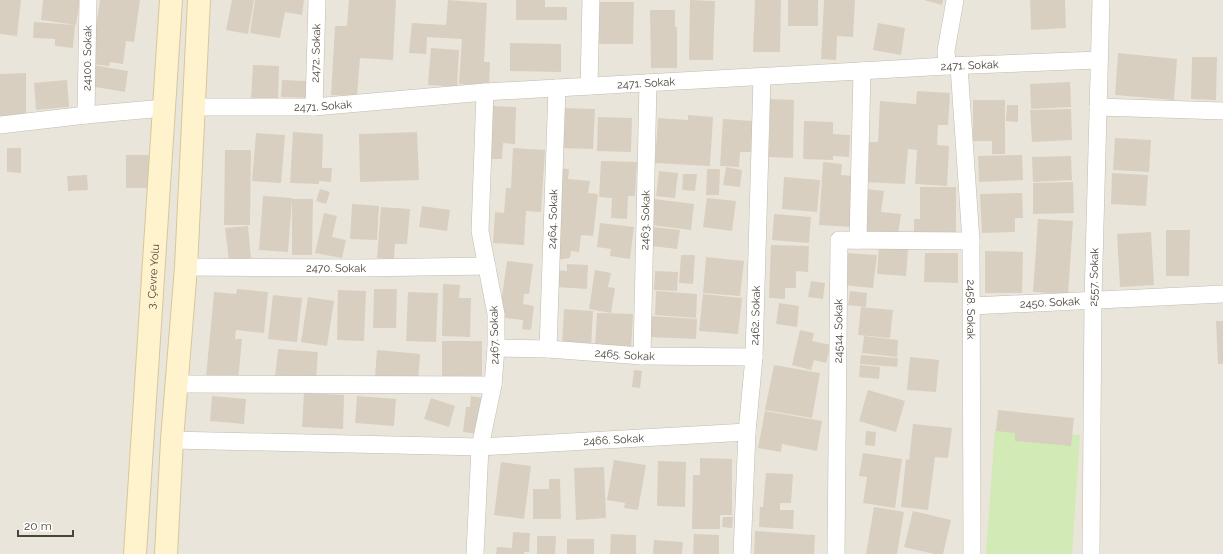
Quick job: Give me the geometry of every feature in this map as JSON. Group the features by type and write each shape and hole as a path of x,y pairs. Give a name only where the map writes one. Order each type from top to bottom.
{"main road":[{"name":"3. Çevre Yolu","path":"135,554 171,0"},
{"path":"166,554 172,440 186,267 199,0"}],"street":[{"name":"24100. Sokak","path":"86,115 88,0"},
{"name":"2472. Sokak","path":"314,107 317,0"},
{"path":"590,86 591,0"},
{"name":"2458. Sokak","path":"955,0 946,51 953,66 971,241 972,554"},
{"name":"2557. Sokak","path":"1091,554 1093,300 1101,0"},
{"name":"2471. Sokak","path":"193,107 314,107 485,92 953,66 1099,60"},
{"path":"858,240 862,71"},
{"name":"2462. Sokak","path":"742,554 747,432 754,357 762,77"},
{"name":"2463. Sokak","path":"642,356 648,83"},
{"name":"2464. Sokak","path":"548,350 557,88"},
{"name":"2467. Sokak","path":"475,554 480,447 493,385 496,348 496,314 480,231 485,92"},
{"path":"1098,106 1223,111"},
{"path":"0,125 164,108"},
{"name":"24514. Sokak","path":"836,554 839,240 971,241"},
{"name":"2470. Sokak","path":"186,267 360,268 487,266"},
{"name":"2450. Sokak","path":"972,306 1223,294"},
{"name":"2465. Sokak","path":"496,348 642,356 754,357"},
{"path":"177,384 493,385"},
{"name":"2466. Sokak","path":"172,440 480,447 747,432"}],"shaded area":[{"path":"0,0 1223,0 1223,554 0,554"}],"green space":[{"path":"995,429 1080,435 1072,554 986,554"}],"building":[{"path":"0,0 21,0 17,36 0,34"},
{"path":"43,0 80,0 76,25 41,20"},
{"path":"100,0 140,0 134,42 126,41 123,64 110,62 109,66 91,64"},
{"path":"232,0 254,0 248,34 226,30"},
{"path":"255,0 304,0 302,15 285,12 280,38 250,33"},
{"path":"349,0 396,0 393,60 360,58 357,96 331,95 335,26 347,26"},
{"path":"448,0 487,3 484,62 490,62 489,86 459,84 462,39 427,37 426,54 409,53 412,23 446,25"},
{"path":"516,0 545,0 545,7 567,7 567,20 516,20"},
{"path":"690,0 715,1 713,60 689,60"},
{"path":"755,0 781,0 780,52 753,52"},
{"path":"788,0 818,0 818,26 788,26"},
{"path":"824,0 855,0 853,37 837,36 836,60 821,59"},
{"path":"924,0 943,0 942,5"},
{"path":"1030,0 1065,0 1066,28 1031,30"},
{"path":"599,2 634,2 633,44 599,44"},
{"path":"650,10 675,10 675,27 677,27 677,68 651,68"},
{"path":"34,22 75,25 73,48 55,46 55,39 33,38"},
{"path":"878,23 905,28 901,55 873,50"},
{"path":"510,43 561,44 561,72 510,71"},
{"path":"431,48 459,50 457,87 428,85"},
{"path":"1118,53 1177,59 1174,100 1115,95"},
{"path":"1192,57 1217,57 1216,100 1191,99"},
{"path":"93,65 128,71 125,92 89,86"},
{"path":"253,65 279,66 278,100 251,99"},
{"path":"26,73 26,117 0,117 0,74"},
{"path":"67,80 69,107 36,110 34,83"},
{"path":"282,80 307,81 306,98 281,97"},
{"path":"1070,82 1071,107 1031,109 1030,84"},
{"path":"917,91 950,93 948,125 938,125 937,145 949,146 947,186 915,184 917,150 908,149 905,184 863,182 865,142 878,142 880,101 916,104"},
{"path":"770,99 794,100 793,158 769,157"},
{"path":"973,100 1005,100 1005,154 992,154 992,141 973,141"},
{"path":"1007,105 1018,105 1018,122 1006,121"},
{"path":"492,106 516,107 515,144 503,143 502,159 490,159"},
{"path":"560,108 595,109 593,149 558,148"},
{"path":"1071,109 1072,140 1032,142 1030,110"},
{"path":"688,115 713,117 710,166 655,163 658,118 688,120"},
{"path":"598,117 632,118 631,152 597,151"},
{"path":"723,119 753,121 751,152 740,152 739,167 720,166"},
{"path":"804,121 833,122 833,134 850,135 849,157 833,156 833,160 803,159"},
{"path":"293,132 323,134 322,168 332,168 331,182 319,181 319,184 290,183"},
{"path":"417,132 419,180 360,182 359,134"},
{"path":"256,133 285,135 281,183 252,181"},
{"path":"1115,138 1151,140 1149,172 1113,170"},
{"path":"7,148 21,148 21,173 7,172"},
{"path":"513,148 545,150 541,212 526,211 524,245 493,243 495,212 504,213 506,188 511,188"},
{"path":"225,150 251,150 250,225 224,225"},
{"path":"126,155 155,155 154,188 126,188"},
{"path":"1022,155 1023,180 979,182 978,156"},
{"path":"1071,156 1072,180 1033,182 1032,157"},
{"path":"601,161 637,162 635,196 628,196 627,219 611,218 612,198 599,197"},
{"path":"823,162 842,164 841,175 855,176 852,227 819,225"},
{"path":"726,167 742,170 740,187 723,185"},
{"path":"558,168 569,169 568,179 590,181 588,193 598,194 593,236 581,235 579,252 571,251 570,258 555,260 562,191 555,190"},
{"path":"707,169 720,169 719,195 706,195"},
{"path":"659,171 678,173 675,198 656,196"},
{"path":"1112,173 1148,175 1146,206 1111,204"},
{"path":"683,174 697,174 695,191 682,190"},
{"path":"87,175 88,190 68,191 67,176"},
{"path":"784,177 820,180 817,212 782,209"},
{"path":"1073,182 1074,213 1033,214 1033,183"},
{"path":"920,187 956,187 956,236 914,237 914,219 920,219"},
{"path":"320,189 330,192 326,204 316,201"},
{"path":"866,189 884,191 881,212 901,214 898,235 861,231"},
{"path":"1022,193 1023,218 1015,218 1015,232 982,233 980,194"},
{"path":"263,196 292,198 288,252 259,250"},
{"path":"707,198 736,201 732,231 703,227"},
{"path":"292,199 313,199 312,255 292,255"},
{"path":"654,199 694,204 691,230 651,225"},
{"path":"352,204 379,206 377,240 350,239"},
{"path":"422,206 450,210 447,231 419,227"},
{"path":"381,207 410,209 407,244 395,244 394,259 377,258"},
{"path":"324,213 337,216 332,237 346,240 342,258 315,253"},
{"path":"774,214 811,217 809,243 772,240"},
{"path":"1038,219 1073,221 1068,294 1033,292"},
{"path":"600,223 634,227 630,259 610,256 611,249 597,247"},
{"path":"248,226 251,258 229,261 225,228"},
{"path":"653,227 680,230 677,249 651,246"},
{"path":"1166,230 1190,230 1189,276 1166,276"},
{"path":"1151,232 1154,285 1120,287 1117,234"},
{"path":"771,245 809,246 808,272 796,271 796,288 785,288 785,299 769,298"},
{"path":"879,246 908,249 906,276 877,274"},
{"path":"985,251 1023,252 1022,293 985,293"},
{"path":"847,253 877,255 873,288 843,285"},
{"path":"925,253 958,253 958,283 924,282"},
{"path":"681,255 695,255 693,284 679,283"},
{"path":"706,257 744,261 740,296 703,293"},
{"path":"507,261 533,264 529,294 524,294 523,304 534,306 531,330 522,329 523,320 499,317"},
{"path":"567,264 588,265 587,289 555,287 556,270 567,271"},
{"path":"595,270 611,273 608,287 615,288 611,313 589,309"},
{"path":"655,271 678,272 677,291 654,290"},
{"path":"811,281 825,283 823,299 808,297"},
{"path":"443,284 460,285 459,298 471,298 470,337 442,336"},
{"path":"237,289 268,292 264,333 236,330 235,339 242,339 238,380 206,377 214,292 236,294"},
{"path":"374,289 397,289 396,328 373,328"},
{"path":"338,290 366,291 364,341 337,340"},
{"path":"656,291 697,294 696,318 655,315"},
{"path":"850,291 867,293 866,307 848,305"},
{"path":"408,292 438,293 436,342 406,341"},
{"path":"703,294 742,298 738,334 699,331"},
{"path":"273,295 302,298 297,342 268,339"},
{"path":"308,297 334,301 327,346 301,342"},
{"path":"779,303 799,306 797,327 776,324"},
{"path":"861,307 893,310 890,338 858,335"},
{"path":"564,309 593,311 591,347 562,346"},
{"path":"597,313 633,314 631,349 595,347"},
{"path":"651,316 697,319 696,339 650,337"},
{"path":"1216,321 1223,321 1223,364 1218,364"},
{"path":"800,330 814,333 812,341 831,345 826,363 814,360 811,370 792,365"},
{"path":"864,336 898,340 897,357 862,353"},
{"path":"442,341 482,341 482,379 442,379"},
{"path":"278,349 318,352 316,380 275,377"},
{"path":"377,350 420,354 418,381 375,377"},
{"path":"861,355 898,358 897,367 860,364"},
{"path":"910,357 939,360 936,392 907,390"},
{"path":"774,365 820,373 812,418 765,410"},
{"path":"860,365 880,367 879,379 859,377"},
{"path":"634,370 642,371 640,388 632,387"},
{"path":"868,390 905,401 896,432 859,421"},
{"path":"304,393 344,395 343,429 302,427"},
{"path":"212,396 246,399 244,424 210,421"},
{"path":"357,396 396,399 394,426 355,423"},
{"path":"471,396 483,398 478,434 463,432 466,407 470,407"},
{"path":"431,398 455,406 449,427 424,419"},
{"path":"998,410 1074,418 1071,446 1015,441 1015,433 996,431"},
{"path":"765,411 822,421 817,451 782,444 781,452 758,448"},
{"path":"913,424 952,428 948,458 935,457 928,510 901,507 906,459 909,460"},
{"path":"866,431 876,432 875,446 865,445"},
{"path":"863,453 902,459 895,508 863,503 867,477 859,476"},
{"path":"700,458 732,459 732,515 720,515 720,529 692,529 693,475 700,475"},
{"path":"614,460 646,465 638,510 624,508 625,503 607,500"},
{"path":"658,461 686,462 685,507 657,506"},
{"path":"501,462 531,466 524,519 494,515"},
{"path":"604,467 606,518 576,520 574,468"},
{"path":"766,473 793,474 791,503 780,503 780,510 794,510 793,529 759,527 760,507 763,507"},
{"path":"549,479 560,479 561,519 533,519 533,489 549,489"},
{"path":"874,507 904,512 897,554 866,554"},
{"path":"913,511 951,520 943,554 934,554 904,547"},
{"path":"723,517 733,517 732,528 722,527"},
{"path":"755,531 815,535 814,554 754,554"},
{"path":"513,532 530,533 529,552 524,552 524,554 496,554 497,547 512,548"},
{"path":"611,534 636,535 636,554 610,554"},
{"path":"694,534 719,535 719,554 693,554"},
{"path":"537,536 556,536 555,554 537,554"},
{"path":"567,539 594,539 594,554 567,554"},
{"path":"654,540 683,542 682,554 653,554"}]}
